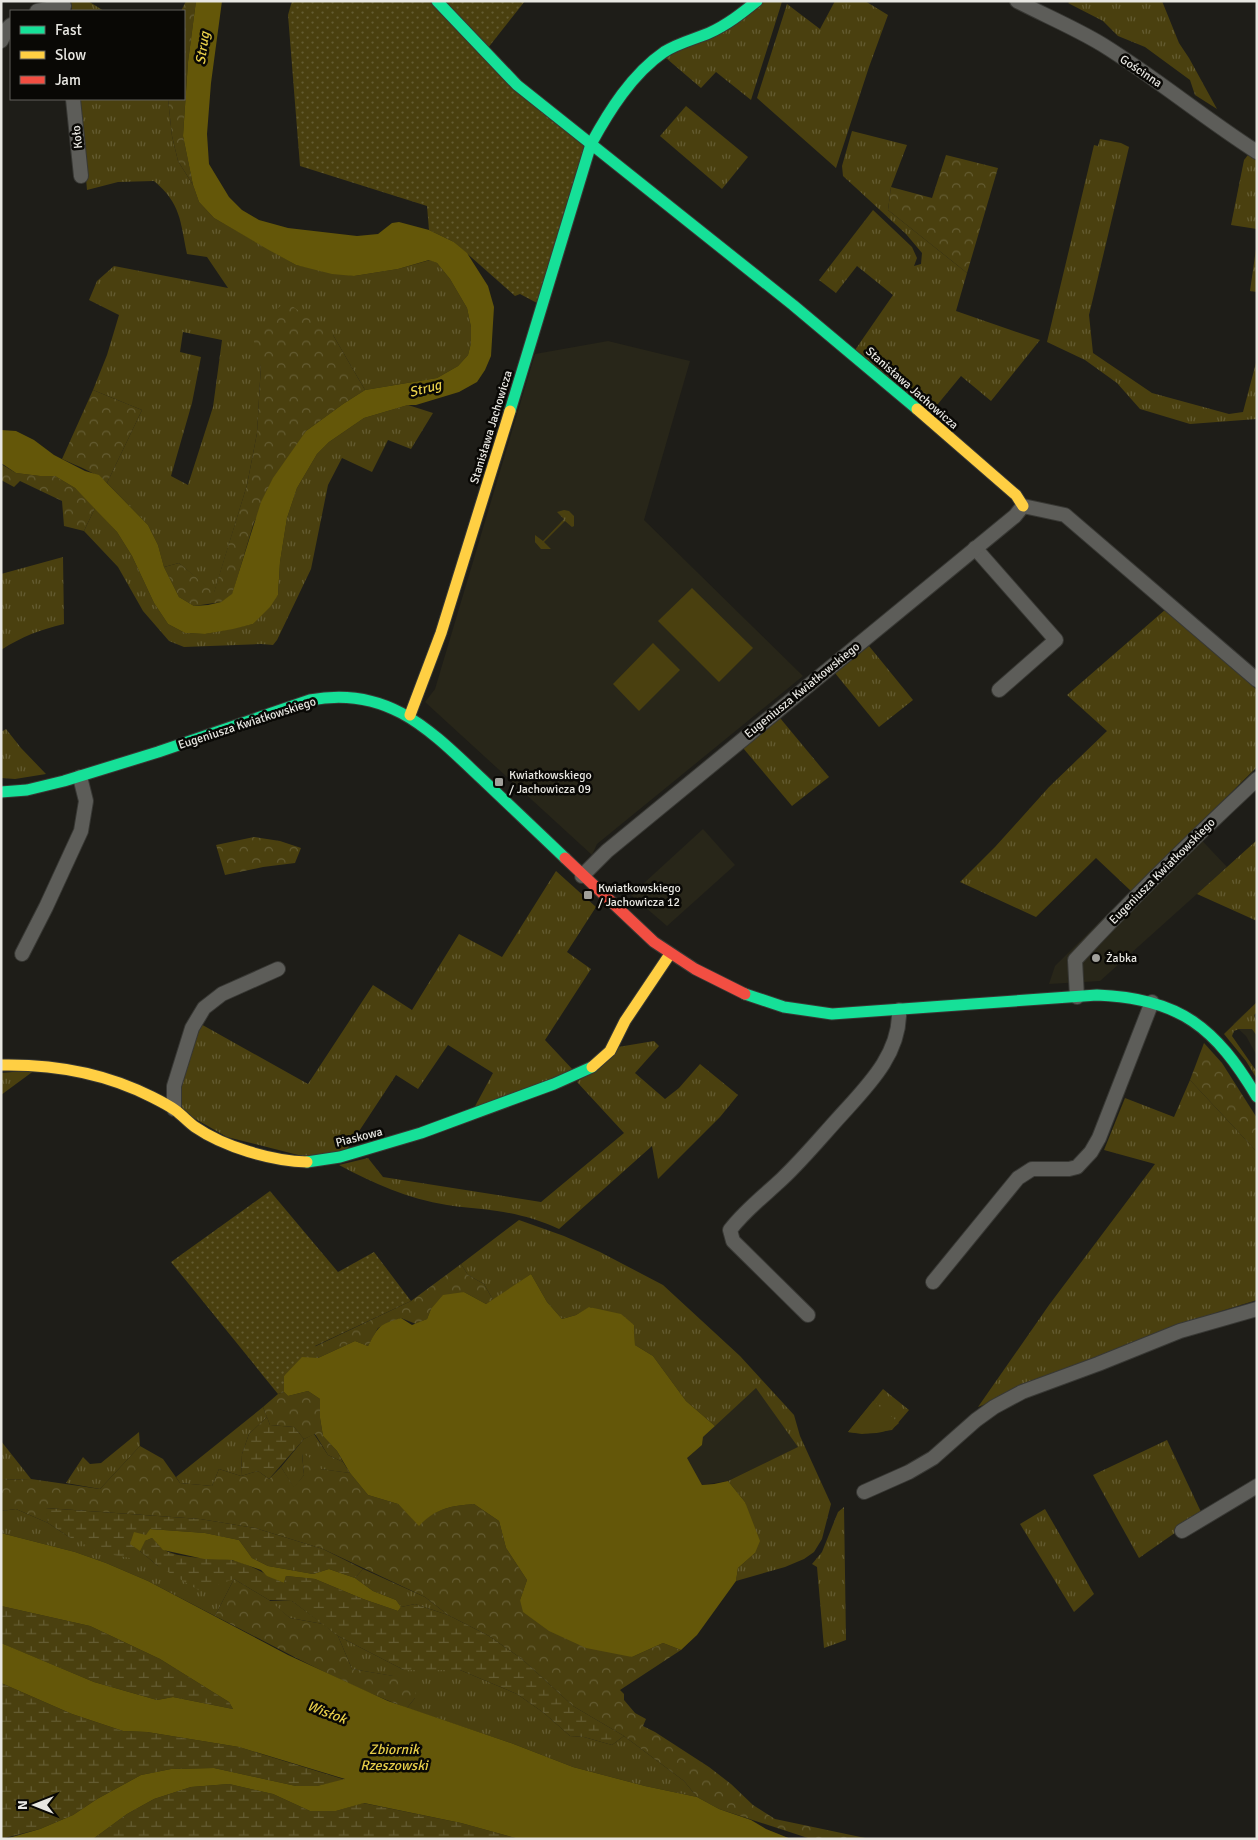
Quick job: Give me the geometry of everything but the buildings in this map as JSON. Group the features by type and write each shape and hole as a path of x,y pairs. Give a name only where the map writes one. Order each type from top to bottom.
{"street":[{"path":"437,1 517,85 590,144"},
{"name":"Stanisława Jachowicza","path":"410,715 426,676 490,479 511,402 524,365 590,144 628,89 655,58 678,44 714,31 757,1"},
{"name":"Gościnna","path":"1017,1 1069,26 1102,45 1160,83 1257,152"},
{"path":"43,10 64,6"},
{"path":"1,42 10,26"},
{"name":"Koło","path":"73,100 81,176"},
{"name":"Stanisława Jachowicza","path":"590,144 887,383 1016,495 1023,506"},
{"path":"1023,506 1065,515 1257,680"},
{"name":"Eugeniusza Kwiatkowskiego","path":"582,876 607,851 1015,516 1023,506"},
{"path":"975,548 1056,640 999,690"},
{"name":"Eugeniusza Kwiatkowskiego","path":"1,792 39,788 80,777 311,700 345,696 380,702 410,715 436,735 582,876 654,942 670,954 716,981 741,993 775,1006 796,1011 832,1014 1077,997 1120,996 1152,1002 1165,1005 1200,1025 1236,1064 1257,1097"},
{"path":"22,954 46,908 81,831 86,801 80,777"},
{"name":"Eugeniusza Kwiatkowskiego","path":"1077,997 1074,960 1169,862 1257,779"},
{"name":"Piaskowa","path":"1,1065 80,1071 115,1080 151,1095 174,1109 195,1127 217,1139 257,1153 291,1160 318,1162 387,1145 564,1080 592,1066 607,1056 625,1022 670,954"},
{"path":"174,1109 174,1086 192,1028 204,1008 222,994 278,969"},
{"path":"933,1282 1018,1178 1032,1169 1069,1169 1077,1167 1091,1152 1099,1138 1152,1002"},
{"path":"808,1315 733,1241 730,1230 795,1167 877,1074 898,1035 900,1010"},
{"path":"864,1492 909,1472 933,1458 976,1420 994,1407 1022,1392 1180,1331 1257,1309"},
{"path":"1182,1531 1257,1486"}],"shaded area":[{"path":"608,341 690,361 644,520 803,676 597,844 592,855 425,702 435,689 535,354"},
{"path":"703,829 735,865 667,926 631,895"},
{"path":"1192,830 1227,867 1100,981 1049,984 1055,966"},
{"path":"1257,1002 1257,1056 1246,1036 1233,1024"},
{"path":"756,1387 799,1447 728,1481 702,1485 686,1458 702,1445 703,1437"}],"green space":[{"path":"71,1 88,1 102,10 72,10"},
{"path":"186,1 196,1 188,62 183,136 193,185 178,161 172,136 168,100 185,100 185,10 182,10"},
{"path":"292,1 525,1 484,53 586,145 537,303 520,294 515,296 454,242 429,230 427,206 300,166 288,15"},
{"path":"765,1 782,1 751,100 716,72 701,88 666,58"},
{"path":"835,1 865,1 888,15 836,168 757,98 787,4 820,29"},
{"path":"1071,1 1162,1 1179,43 1217,109 1195,95 1190,80 1145,47 1118,36 1103,21 1068,3"},
{"path":"79,100 168,100 172,136 178,161 193,185 199,202 214,218 296,265 354,276 398,269 430,260 437,263 450,279 467,308 471,327 471,343 468,355 458,366 437,378 365,390 333,335 261,364 257,433 247,485 214,593 179,563 164,567 158,545 148,525 107,483 142,410 93,390 107,355 119,315 89,300 97,281 114,266 228,288 207,257 187,254 178,213 170,197 163,189 154,181 118,182 87,190","holes":["183,332 222,340 213,407 188,485 171,476 192,403 201,357 180,352"]},
{"path":"686,106 748,157 722,189 660,136"},
{"path":"852,131 907,145 891,187 888,210 967,273 956,311 1040,340 991,401 961,376 928,416 855,350 893,295 857,266 836,293 819,280 873,210 912,247 917,258 914,266 921,264 922,253 906,234 843,176 842,166"},
{"path":"1100,139 1121,143 1129,147 1089,315 1093,353 1152,393 1229,414 1243,412 1257,359 1257,419 1190,424 1140,409 1117,383 1085,360 1047,342 1094,145 1098,146"},
{"path":"946,155 998,168 967,273 888,210 891,187 932,198"},
{"path":"1248,155 1257,161 1257,229 1231,225 1244,160"},
{"path":"1257,242 1257,292 1250,291"},
{"path":"285,301 333,335 365,390 306,431 254,522 232,595 221,602 194,606 179,597 164,567 179,563 214,592 247,485 257,433 261,364 252,335"},
{"path":"93,390 142,410 107,483 91,472 62,459"},
{"path":"408,405 433,413 411,449 388,440 372,472 342,458 328,485 311,569 273,645 184,647 169,641 143,611 118,567 84,531 95,508 117,532 132,556 154,603 168,624 185,633 205,634 253,624 278,595 280,562 287,518 297,488 317,454 329,442 364,418"},
{"path":"1,464 16,473 55,476 75,488 95,508 84,531 64,526 62,501 20,481 14,487 1,480"},
{"path":"569,511 574,516 574,526 572,527 565,521 544,542 551,549 541,549 535,542 535,535 543,541 564,519 557,512"},
{"path":"63,557 64,624 31,634 1,650 1,574"},
{"path":"692,588 753,648 719,682 658,621"},
{"path":"1166,609 1257,690 1257,767 1131,891 1096,858 1036,917 960,882 995,847 1049,787 1107,731 1067,695"},
{"path":"653,643 680,670 639,711 613,684"},
{"path":"869,646 913,700 879,727 835,673"},
{"path":"780,718 829,777 792,806 743,748"},
{"path":"6,729 46,774 15,779 1,778 1,732"},
{"path":"254,837 280,841 301,848 295,863 225,875 216,845"},
{"path":"1257,840 1257,921 1197,894"},
{"path":"556,871 596,907 567,952 591,969 545,1040 574,1071 473,1110 493,1073 448,1045 418,1089 396,1075 346,1151 314,1159 227,1137 185,1113 178,1101 177,1092 199,1023 308,1084 373,985 412,1010 459,934 502,957"},
{"path":"1257,1002 1257,1012 1254,1015 1257,1024 1257,1036 1252,1029 1239,1029 1234,1031 1232,1036 1257,1072 1257,1079 1246,1061 1224,1034"},
{"path":"654,1041 659,1046 635,1073 665,1099 679,1088 700,1064 738,1095 720,1117 658,1179 652,1146 559,1229 537,1220 513,1214 418,1199 378,1184 339,1165 368,1158 383,1177 541,1202 624,1133 577,1082 618,1047"},
{"path":"1204,1043 1222,1063 1257,1118 1257,1152 1190,1080"},
{"path":"35,1070 1,1095 1,1073"},
{"path":"1190,1080 1257,1152 1257,1300 1218,1312 978,1407 1049,1305 1155,1164 1104,1150 1125,1098 1174,1117"},
{"path":"270,1191 338,1272 374,1252 411,1301 315,1346 318,1358 284,1376 284,1392 278,1394 171,1262"},
{"path":"519,1220 564,1236 600,1252 663,1285 740,1356 794,1415 800,1436 831,1504 822,1539 814,1552 804,1559 785,1567 736,1581 738,1568 755,1553 745,1502 728,1481 798,1447 756,1388 715,1426 686,1401 653,1356 635,1345 634,1325 590,1307 576,1315 562,1319 547,1302 531,1274 493,1300 484,1284 468,1275 461,1264"},
{"path":"461,1264 468,1275 484,1284 493,1300 486,1304 464,1292 431,1309 427,1319 416,1324 401,1318 378,1328 368,1346 355,1341 318,1358 314,1347 411,1301"},
{"path":"883,1389 909,1410 892,1430 862,1434 848,1432"},
{"path":"308,1391 320,1399 320,1418 323,1436 337,1451 343,1462 328,1455 315,1434 304,1439 294,1427 270,1425 263,1407 278,1394 284,1392 288,1396"},
{"path":"873,1401 899,1423 882,1432 848,1432"},
{"path":"263,1407 267,1417 249,1434 242,1454 241,1476 219,1469 212,1486 180,1483 176,1477"},
{"path":"267,1417 270,1425 294,1427 304,1439 269,1479 258,1471 241,1476 242,1454 249,1434"},
{"path":"139,1432 140,1446 100,1489 66,1483 83,1457 90,1464 101,1463"},
{"path":"314,1434 328,1455 343,1462 350,1473 320,1469 302,1454 304,1475 294,1488 281,1467 304,1439"},
{"path":"1167,1440 1202,1514 1139,1558 1093,1475"},
{"path":"1,1441 31,1479 1,1480"},
{"path":"140,1446 163,1459 180,1483 212,1486 219,1469 241,1476 258,1471 269,1479 281,1467 294,1487 304,1475 302,1453 317,1462 321,1469 350,1473 368,1495 398,1504 419,1525 438,1511 474,1504 499,1521 506,1548 527,1580 520,1600 632,1657 663,1643 681,1650 620,1690 624,1694 624,1700 635,1713 646,1719 643,1726 709,1767 731,1784 753,1805 775,1819 870,1839 811,1839 719,1809 697,1797 684,1781 624,1736 573,1706 522,1659 489,1636 448,1615 425,1597 323,1549 255,1528 200,1519 46,1508 48,1523 16,1509 1,1511 1,1480 31,1479 100,1489"},
{"path":"844,1507 846,1640 824,1648 817,1567 812,1564 822,1552 838,1512"},
{"path":"45,1508 200,1519 255,1528 323,1549 363,1569 355,1578 329,1569 313,1574 268,1566 252,1558 239,1540 205,1533 150,1529 145,1541 152,1538 163,1549 177,1555 238,1562 284,1583 286,1576 315,1579 398,1611 401,1607 415,1604 448,1615 489,1636 522,1659 573,1706 624,1736 612,1745 584,1737 570,1736 544,1713 517,1694 460,1670 404,1670 338,1636 292,1601 269,1600 234,1579 200,1591 158,1566 140,1551 130,1558 102,1553 69,1537 48,1523"},
{"path":"16,1509 48,1523 69,1537 140,1551 158,1566 234,1579 215,1616 148,1581 106,1563 75,1552 1,1533 1,1511"},
{"path":"1045,1509 1094,1594 1074,1612 1020,1524"},
{"path":"363,1569 425,1597 448,1615 415,1604 401,1607 396,1600 373,1591 355,1578"},
{"path":"234,1579 269,1600 290,1618 323,1624 338,1636 352,1669 394,1676 415,1687 415,1698 407,1708 382,1698 310,1665 215,1616"},
{"path":"269,1601 292,1601 323,1624 290,1618"},
{"path":"1,1606 90,1626 160,1659 229,1702 233,1709 173,1697 157,1700 94,1682 10,1647 1,1643"},
{"path":"338,1636 404,1670 460,1670 517,1694 544,1713 570,1736 584,1737 612,1745 624,1736 684,1781 697,1797 645,1786 573,1767 511,1743 407,1708 415,1698 393,1676 352,1669"},
{"path":"1,1683 72,1714 123,1731 147,1732 239,1747 346,1780 317,1786 296,1786 214,1768 171,1769 141,1775 97,1799 73,1815 40,1829 1,1839"},
{"path":"229,1784 273,1794 310,1811 336,1811 363,1803 461,1823 519,1839 93,1839 127,1814 154,1799 191,1787"}],"water":[{"name":"Strug","path":"196,1 222,1 211,83 207,134 209,164 229,197 242,210 259,220 288,228 357,236 378,234 392,223 399,222 429,230 454,242 467,253 488,286 494,307 491,356 477,382 459,392 364,418 329,442 317,454 297,488 287,518 280,562 278,595 270,607 253,624 205,634 185,633 168,624 154,603 132,556 117,532 75,488 55,476 16,473 1,463 1,430 16,431 34,440 54,455 85,471 99,475 148,525 158,545 164,567 179,597 194,606 208,605 221,602 232,594 261,502 273,478 306,431 365,390 437,378 458,366 468,355 471,343 471,327 467,308 450,279 437,263 429,260 398,269 354,276 332,274 296,265 214,218 199,202 193,185 183,136 188,62"},
{"path":"531,1274 547,1302 562,1319 576,1315 589,1307 621,1314 634,1325 635,1345 653,1356 686,1401 715,1426 703,1437 702,1445 687,1458 702,1485 728,1481 745,1502 760,1541 755,1553 738,1568 736,1581 697,1635 681,1650 663,1643 632,1657 586,1648 549,1631 523,1612 520,1600 527,1580 506,1548 499,1521 474,1504 444,1509 432,1515 419,1526 398,1504 368,1495 350,1473 337,1451 323,1436 320,1418 320,1399 308,1391 288,1396 284,1392 284,1376 302,1357 318,1358 355,1341 368,1346 377,1330 383,1325 401,1318 412,1325 427,1319 431,1309 443,1295 464,1292 486,1304"},
{"path":"150,1529 205,1533 239,1540 252,1558 268,1566 313,1574 329,1569 355,1578 373,1591 396,1600 401,1607 398,1611 315,1579 286,1576 284,1583 267,1576 261,1570 232,1560 204,1559 163,1550 152,1538 145,1541 140,1551 130,1544 134,1532 146,1535"},
{"name":"Zbiornik Rzeszowski","path":"1,1533 75,1552 148,1581 288,1655 388,1701 511,1743 573,1767 645,1786 697,1797 719,1809 751,1820 766,1829 791,1839 519,1839 461,1823 364,1803 336,1811 310,1811 273,1794 229,1784 191,1787 154,1799 127,1814 93,1839 5,1839 40,1829 73,1815 97,1799 141,1775 171,1769 214,1768 296,1786 317,1786 345,1779 239,1747 147,1732 123,1731 72,1714 1,1683 1,1643 94,1682 157,1700 173,1697 233,1709 229,1702 160,1659 90,1626 1,1606"}],"traffic: fast":[{"path":"437,1 517,85 793,305 917,409"},
{"path":"510,411 591,144 606,119 622,94 652,61 669,49 722,26 757,1"},
{"path":"1,792 27,790 64,781 158,752 310,700 338,697 362,699 385,705 425,729 463,761 565,858"},
{"path":"745,994 784,1007 832,1014 1097,995 1126,997 1151,1002 1173,1010 1193,1021 1210,1035 1242,1073 1257,1097"},
{"path":"307,1162 340,1157 421,1133 554,1084 592,1067"}],"traffic: slow":[{"path":"917,409 1016,495 1023,506"},
{"path":"410,715 441,633 510,411"},
{"path":"592,1067 610,1051 625,1021 670,954"},
{"path":"1,1065 60,1068 98,1076 152,1097 178,1112 195,1127 234,1147 264,1156 307,1162"}],"traffic: jam":[{"path":"565,858 654,942 695,969 745,994"}],"place":[{"name":"Kwiatkowskiego / Jachowicza 09","path":"499,782"},
{"name":"Kwiatkowskiego / Jachowicza 12","path":"588,895"},
{"name":"Żabka","path":"1096,958"}],"water label":[{"name":"Wisłok","path":"327,1712"}]}
